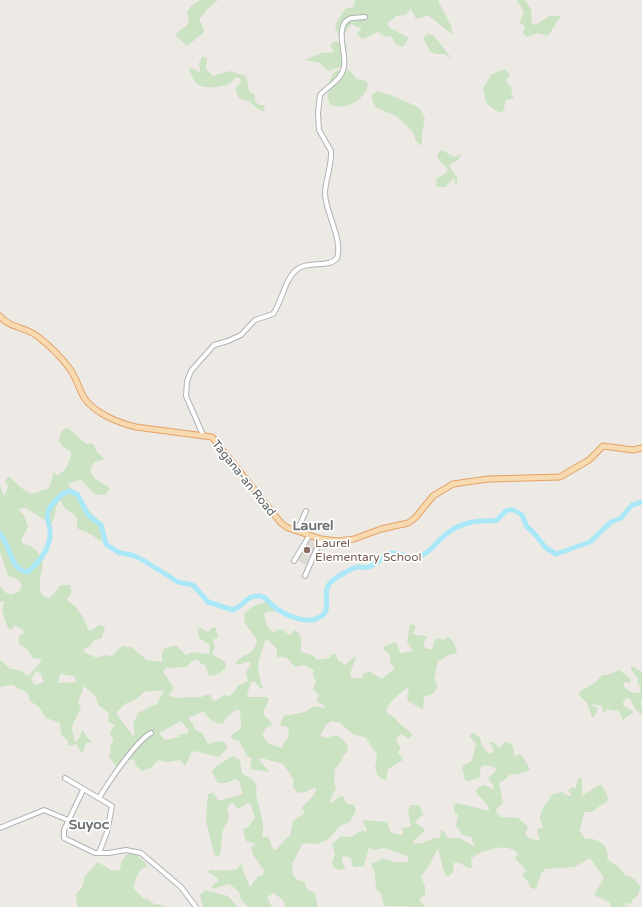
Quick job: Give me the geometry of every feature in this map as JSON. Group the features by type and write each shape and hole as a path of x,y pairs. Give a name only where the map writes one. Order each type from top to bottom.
{"main road":[{"name":"Tagana-an Road","path":"0,316 7,323 29,330 45,343 70,370 86,401 100,412 136,427 162,432 212,437 278,520 285,526 309,536 321,539 338,541 354,539 406,524 413,520 438,492 458,482 505,478 560,477 589,460 603,446 630,450 642,448"}],"street":[{"path":"203,435 186,396 187,381 194,366 214,345 241,335 255,320 273,314 292,276 300,267 332,262 337,258 338,249 334,225 325,195 331,151 328,143 321,136 318,113 320,96 337,82 345,67 341,38 345,24 350,19 365,17"},
{"path":"297,531 306,511"},
{"path":"294,561 309,536"},
{"path":"305,576 321,539"},
{"path":"99,798 134,751 151,733"},
{"path":"65,778 112,807 107,832 99,853"},
{"path":"83,790 68,820 63,834 64,838 99,853 126,850 142,854 159,870 181,887 196,907"},
{"path":"0,828 44,810 68,820"}],"shaded area":[{"name":"Laurel Elementary School","path":"309,536 318,541 306,565 297,560"}],"green space":[{"path":"200,0 218,0 208,8 199,20 204,29 203,33 187,46 177,37 176,33 187,25 189,20 187,12 191,6"},
{"path":"355,0 439,0 439,3 451,25 453,35 429,16 416,19 411,9 405,15 396,16 387,24 390,28 409,38 403,47 396,44 392,37 384,36 378,32 362,39 357,33 362,29 351,24 343,36 340,36 335,28 336,23 346,8 354,7"},
{"path":"517,0 525,0 531,9 532,24 535,25 549,16 561,16 548,36 538,33 528,37 525,36 523,33 525,26 519,23 524,13"},
{"path":"428,33 434,36 452,59 445,54 435,54 430,51 423,38"},
{"path":"335,41 344,43 347,46 344,56 345,65 328,71 320,63 305,60 322,53 334,52 330,45"},
{"path":"202,57 207,58 206,69 213,76 230,71 246,76 249,91 255,95 255,101 259,105 265,105 264,111 239,98 235,89 241,82 240,78 235,78 227,85 216,87 206,87 196,83 189,70 191,68 200,72 199,63"},
{"path":"348,69 357,79 366,81 368,85 366,90 354,103 343,107 331,105 328,96 328,86 332,76 338,70 341,73 339,83"},
{"path":"505,69 510,75 506,81 512,88 511,93 514,98 506,100 504,106 505,110 499,113 486,103 483,88 492,74"},
{"path":"377,91 390,95 420,109 425,119 422,133 422,146 416,141 413,132 396,116 375,107 371,96"},
{"path":"442,150 454,157 461,154 458,160 449,165 457,177 456,187 454,178 445,187 436,186 437,178 445,174 448,169 437,157 439,151"},
{"path":"68,428 86,444 93,443 96,451 105,459 94,462 90,470 94,478 110,488 105,495 94,494 81,479 68,484 78,493 88,509 104,528 105,537 102,541 77,528 76,517 64,507 61,500 57,505 51,524 26,508 18,509 25,517 28,527 21,540 23,544 32,547 43,558 40,582 41,593 50,598 61,585 70,585 72,592 67,600 80,613 88,629 91,631 99,625 105,627 102,638 94,640 91,645 84,649 84,652 97,658 104,655 112,656 123,646 131,647 147,660 162,662 162,653 164,649 176,645 186,655 192,652 209,654 210,645 199,638 198,629 201,628 208,632 212,627 216,628 218,637 213,640 215,648 212,654 225,662 226,668 218,674 209,676 205,665 200,663 198,660 194,660 186,667 166,668 163,672 174,688 169,695 172,697 201,697 211,695 212,700 216,701 224,695 230,696 239,685 248,681 246,672 251,664 249,661 238,665 235,663 252,651 257,643 244,619 247,611 256,605 266,602 271,601 275,604 274,611 266,612 264,615 267,626 273,633 280,629 290,635 294,630 296,630 301,637 301,652 313,655 317,660 329,658 333,654 336,654 338,660 345,665 355,656 355,662 350,675 351,678 362,678 363,674 369,671 382,679 395,668 390,662 390,655 384,650 383,647 395,642 400,653 413,651 407,642 410,624 416,626 413,633 415,635 427,636 423,646 427,649 432,649 434,641 438,638 443,640 449,637 454,643 457,652 438,661 434,679 438,686 433,694 424,697 423,710 408,701 407,696 409,690 407,688 401,692 388,706 386,712 409,731 412,736 408,739 402,734 399,735 396,741 401,748 398,752 403,760 388,769 386,781 378,776 375,768 377,755 366,738 353,734 340,723 332,721 326,725 320,736 326,738 336,735 347,744 347,752 335,768 334,781 336,788 330,801 332,803 339,797 348,796 344,797 345,801 354,805 356,811 349,823 343,824 339,827 327,840 322,843 314,844 303,843 292,864 293,876 304,882 307,889 315,893 318,907 285,907 284,901 274,893 267,897 272,907 248,907 241,899 239,892 232,886 228,884 214,889 211,887 218,881 218,878 208,872 210,870 235,870 242,864 250,887 258,876 263,875 264,870 253,855 251,847 256,844 246,841 243,829 249,826 255,818 251,804 248,803 240,808 237,808 233,803 230,804 227,809 229,814 228,821 222,832 220,855 217,857 214,853 206,821 208,794 213,793 218,800 222,800 243,794 239,781 235,779 227,783 218,783 212,772 216,766 233,756 240,760 242,773 256,784 256,796 263,823 262,837 268,837 273,849 276,850 285,839 290,836 293,821 305,813 302,808 312,797 316,788 302,793 297,792 293,787 294,780 283,764 261,758 259,759 269,772 251,769 250,765 252,759 248,757 239,741 230,736 241,728 240,710 236,710 227,717 223,724 212,720 204,711 188,718 193,724 195,730 202,733 208,744 218,741 224,742 227,746 226,750 218,757 195,751 191,753 185,767 181,760 167,762 158,760 152,767 142,771 136,766 134,760 131,759 118,770 108,755 111,753 110,745 113,743 110,733 115,725 108,721 109,713 98,705 96,697 84,686 78,702 81,707 71,729 74,735 74,742 79,739 82,730 91,742 86,743 84,751 81,752 76,744 68,746 68,741 61,734 60,723 46,718 39,707 30,701 28,693 12,685 0,687 0,660 10,669 20,670 28,676 42,661 40,659 33,658 27,649 19,644 19,636 25,632 15,625 11,630 8,628 2,611 4,601 0,602 0,585 5,592 11,595 18,592 22,586 19,580 8,575 0,552 0,488 1,486 3,495 5,495 8,486 5,480 9,477 24,490 32,494 49,488 54,472 57,475 63,472 70,458 71,452 62,446 59,441 61,432","holes":["268,640 277,649 277,658 284,657 296,667 305,665 314,671 313,675 316,681 313,690 319,695 316,701 325,706 324,708 314,706 305,712 284,716 280,724 281,726 289,727 288,737 281,748 268,743 262,735 266,728 272,725 264,715 264,710 269,700 268,697 248,697 247,695 251,682 255,682 260,688 263,688 258,664 265,641","36,671 40,673 44,682 35,685 31,679","60,674 74,676 76,682 58,683","164,690 157,704 138,713 133,724 135,735 133,736 117,715 117,712 125,704 138,698 144,692","181,721 189,731 187,734 181,734 179,737 165,740 159,733"]},
{"path":"631,667 634,667 642,672 642,701 640,704 642,706 642,715 636,710 630,699 627,698 623,702 624,706 634,712 623,720 619,711 607,709 603,714 602,706 592,704 598,708 594,718 592,717 587,703 579,695 580,691 595,683 602,675 608,675 619,670 630,678 631,681 629,683 625,682 623,685 624,687 634,693 639,693 641,689 637,681 638,678 631,670"},
{"path":"473,733 480,737 483,747 491,754 494,750 490,744 491,742 495,743 499,748 505,742 510,743 514,749 514,756 521,754 530,769 526,772 510,774 503,781 499,782 503,803 496,809 497,813 501,817 518,818 528,827 525,835 531,839 540,841 537,830 543,827 540,818 542,810 553,794 562,792 569,796 572,795 568,791 572,787 576,788 577,780 580,777 582,779 582,796 599,785 602,785 609,800 591,812 584,812 580,831 585,839 592,839 604,845 608,852 608,860 618,866 625,875 635,879 640,886 637,896 632,900 632,904 625,903 625,905 630,907 611,907 609,902 594,895 604,878 590,858 574,867 545,869 541,874 536,889 531,888 527,880 522,876 526,870 515,858 518,854 514,850 502,847 482,852 471,859 472,867 470,869 458,862 454,863 453,872 448,877 444,872 438,848 427,869 421,876 425,887 425,894 419,899 425,907 386,906 384,905 381,893 376,889 375,873 371,864 383,858 394,862 407,862 409,860 407,856 384,848 374,850 369,847 364,866 353,867 351,858 344,856 342,858 342,863 346,868 340,870 334,868 332,862 335,854 332,844 341,836 350,837 363,830 365,832 367,830 363,822 364,820 387,822 391,833 400,835 403,834 402,828 410,827 411,825 408,810 411,805 419,805 423,814 415,822 424,829 424,832 413,841 414,843 418,844 434,838 440,838 441,831 443,830 448,838 460,838 475,847 471,837 462,835 456,826 458,816 454,811 454,805 458,803 489,811 486,803 476,791 479,787 485,785 494,790 493,785 488,778 497,770 491,766 483,766 481,767 479,778 468,781 465,780 462,766 472,760 476,744 469,736"},
{"path":"137,851 139,858 145,862 147,866 142,869 138,875 134,889 144,899 147,899 156,905 160,904 166,907 78,907 76,898 79,890 82,888 85,876 98,862 112,871 120,870 123,859 130,853"},
{"path":"205,890 228,896 238,907 203,907 200,895"}],"waterway":[{"path":"0,534 4,539 14,562 22,571 28,572 41,558 49,542 50,529 47,516 48,511 60,496 70,491 78,495 88,515 101,525 106,544 120,553 132,555 141,559 178,582 193,585 208,602 233,610 251,597 261,596 273,606 295,618 313,620 323,615 326,611 327,587 339,576 358,567 371,566 390,553 415,557 422,555 457,527 475,522 496,521 507,510 514,510 522,515 527,527 546,548 556,554 590,542 611,522 621,518 632,505 642,502"}],"place":[{"name":"Laurel Elementary School","path":"307,550"}],"district":[{"name":"Laurel","path":"313,525"},
{"name":"Suyoc","path":"89,824"}]}
